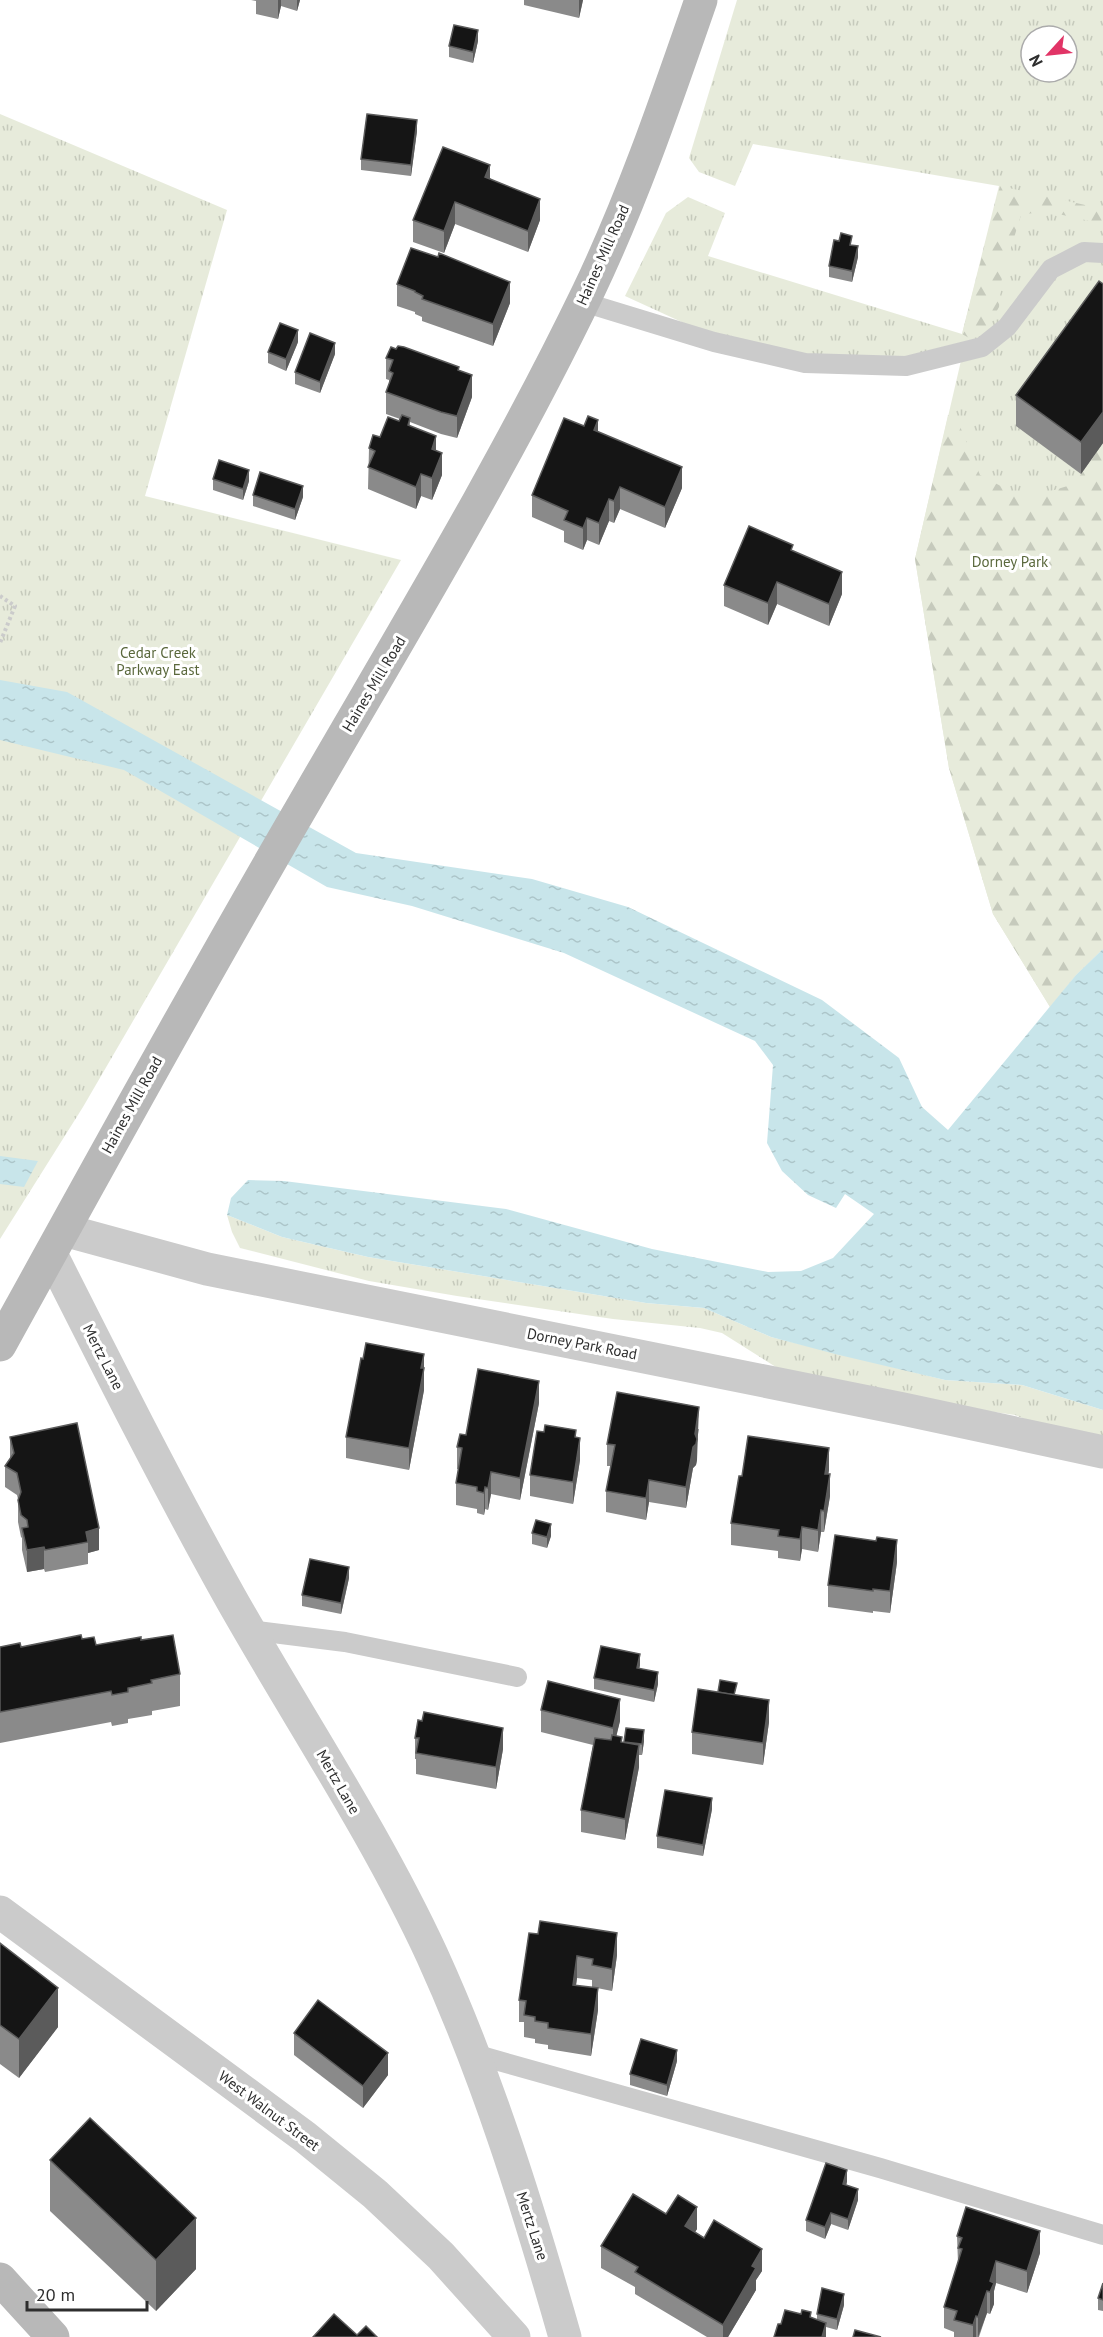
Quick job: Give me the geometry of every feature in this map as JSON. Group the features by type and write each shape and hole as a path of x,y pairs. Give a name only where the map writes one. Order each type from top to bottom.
{"street":[{"name":"Haines Mill Road","path":"3,1331 57,1242 153,1067 511,445 583,302 652,141 701,0"},
{"name":"Dorney Park Road","path":"57,1242 207,1269 891,1406 1103,1452"},
{"name":"Mertz Lane","path":"57,1242 138,1426 249,1630 382,1857 431,1954 474,2054 536,2238 565,2337"},
{"name":"West Walnut Street","path":"0,1912 305,2137 375,2194 441,2256 514,2337"},
{"path":"0,2279 53,2337"}],"lane":[{"path":"583,302 714,342 805,363 906,366 982,347 1007,327 1051,269 1084,252 1103,253"},
{"path":"249,1630 345,1642 517,1677"},
{"path":"474,2054 880,2168 1103,2235"}],"path":[{"path":"0,596 15,606 0,644"}],"green space":[{"path":"737,0 1103,0 1103,949 1076,975 1050,1007 993,914 949,768 915,559 963,352 896,358 807,360 686,324 625,296 666,213 688,197 725,213 708,256 962,334 999,186 753,144 735,186 699,172 689,158"},
{"name":"Cedar Creek Parkway East","path":"0,114 227,210 145,496 401,560 83,1107 0,1239"},
{"path":"1000,186 1103,209 1103,224 1045,211 1021,215 1002,277 999,307 983,335 971,339 962,334"},
{"name":"Dorney Park","path":"948,415 959,424 980,475 1025,499 1074,484 1103,443 1103,949 1076,975 1050,1007 993,914 949,768 915,559"},
{"path":"227,1215 282,1237 368,1257 646,1303 704,1308 771,1337 945,1380 1022,1385 1103,1410 1103,1443 1054,1431 1015,1415 966,1408 779,1369 722,1333 700,1328 613,1319 369,1281 240,1248"}],"water":[{"path":"0,680 67,692 356,853 532,879 628,907 822,1000 899,1058 922,1107 948,1130 1076,975 1103,949 1103,1410 1022,1385 945,1380 835,1354 771,1337 704,1308 646,1303 368,1257 282,1237 227,1215 231,1198 248,1180 284,1181 506,1209 652,1249 768,1272 801,1271 833,1258 874,1214 845,1194 836,1208 808,1195 782,1171 767,1143 773,1065 755,1041 564,953 412,906 327,887 124,770 0,740"},
{"path":"0,1156 38,1161 24,1187 0,1184"}],"building":[{"path":"454,25 478,30 473,52 449,46"},
{"path":"367,114 417,120 411,165 361,159"},
{"path":"443,147 490,165 485,177 540,199 528,231 455,202 444,231 413,220"},
{"path":"841,233 852,236 850,245 858,246 852,271 829,266 834,240 839,241"},
{"path":"411,248 438,257 439,253 510,282 493,324 422,299 423,296 415,291 397,284"},
{"path":"1099,281 1103,284 1103,412 1081,442 1016,395"},
{"path":"280,323 298,330 286,359 268,352"},
{"path":"310,333 335,343 320,382 295,372"},
{"path":"398,346 459,367 458,370 472,375 457,416 386,392 393,373 389,371 393,360 386,358 391,347 396,349"},
{"path":"402,415 410,418 408,425 436,436 432,449 442,453 432,478 421,474 416,487 368,467 375,451 369,448 373,435 380,437 388,417 399,421"},
{"path":"588,416 598,420 594,430 682,467 665,507 620,487 614,501 609,499 599,523 587,518 583,528 564,520 568,511 532,495 564,418 584,426"},
{"path":"219,460 249,470 243,489 213,479"},
{"path":"260,472 303,486 295,509 253,495"},
{"path":"749,526 793,545 791,550 842,572 829,604 777,582 768,603 724,585"},
{"path":"366,1343 424,1354 421,1368 424,1368 409,1448 346,1437"},
{"path":"478,1369 539,1381 520,1478 491,1472 488,1488 485,1487 484,1493 477,1491 477,1487 456,1483 462,1448 457,1447 460,1434 466,1435"},
{"path":"617,1392 699,1407 695,1434 697,1439 693,1447 686,1487 649,1480 646,1498 606,1491 615,1445 607,1444"},
{"path":"77,1423 99,1528 86,1532 88,1542 45,1550 44,1547 27,1550 22,1528 28,1527 27,1520 21,1515 18,1500 21,1492 17,1473 5,1466 14,1453 10,1437"},
{"path":"545,1425 576,1430 575,1437 580,1438 573,1482 530,1475 537,1431 544,1432"},
{"path":"748,1436 829,1448 825,1474 830,1474 824,1511 821,1510 818,1530 802,1527 800,1539 778,1536 779,1530 731,1523"},
{"path":"536,1520 551,1524 547,1537 532,1533"},
{"path":"835,1535 876,1541 877,1537 897,1540 890,1591 828,1585"},
{"path":"310,1559 349,1567 341,1603 302,1595"},
{"path":"81,1635 82,1639 94,1637 96,1645 141,1637 141,1640 173,1635 180,1674 151,1680 152,1683 128,1688 128,1692 112,1695 111,1691 0,1712 0,1647 20,1643 21,1647"},
{"path":"601,1646 640,1654 637,1668 658,1672 654,1690 594,1678"},
{"path":"720,1680 737,1683 734,1695 718,1692"},
{"path":"548,1681 620,1699 613,1728 541,1710"},
{"path":"698,1689 769,1700 763,1743 692,1732"},
{"path":"424,1712 503,1728 496,1767 416,1753 419,1738 415,1738 418,1720 422,1721"},
{"path":"626,1728 644,1730 642,1744 624,1742"},
{"path":"612,1735 622,1737 621,1742 639,1745 625,1819 581,1810 595,1738 611,1740"},
{"path":"665,1790 712,1798 703,1845 657,1836"},
{"path":"540,1921 617,1933 612,1969 592,1965 593,1959 577,1956 573,1985 598,1988 591,2034 548,2028 548,2023 535,2021 535,2017 524,2015 526,2001 519,2000 529,1933 538,1934"},
{"path":"0,1943 58,1988 19,2039 0,2025"},
{"path":"318,2000 388,2053 363,2086 294,2033"},
{"path":"641,2039 677,2050 667,2085 630,2074"},
{"path":"90,2118 196,2218 156,2260 50,2160"},
{"path":"826,2163 847,2170 843,2184 858,2189 848,2219 831,2213 825,2227 806,2220"},
{"path":"633,2194 666,2214 678,2195 697,2207 685,2226 704,2238 714,2220 762,2249 752,2266 756,2268 723,2325 635,2272 638,2267 601,2246"},
{"path":"966,2207 1040,2231 1027,2271 996,2261 990,2281 994,2283 990,2292 987,2291 973,2325 954,2320 957,2311 944,2307 962,2249 958,2248 962,2238 957,2236"},
{"path":"1103,2283 1103,2300 1098,2298"},
{"path":"822,2288 844,2294 837,2319 817,2314"},
{"path":"785,2310 801,2314 802,2310 811,2312 810,2317 826,2323 822,2337 774,2337"},
{"path":"334,2314 357,2335 366,2326 377,2337 313,2337"},
{"path":"855,2330 881,2337 853,2337"}]}
